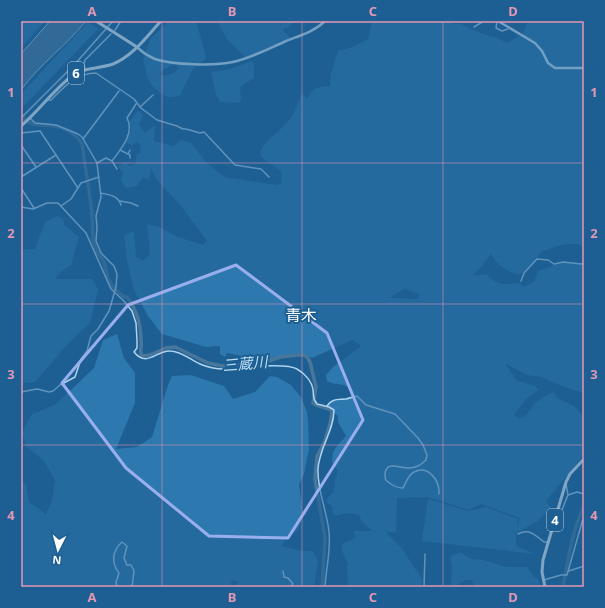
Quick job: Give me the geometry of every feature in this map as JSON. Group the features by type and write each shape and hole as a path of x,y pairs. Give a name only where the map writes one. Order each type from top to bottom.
{"main road":[{"path":"96,21 137,48"},
{"name":"6","path":"22,125 71,76 85,69 112,64 124,58 137,48 161,21"},
{"name":"4","path":"544,587 542,566 566,482 570,474 584,459"}],"street":[{"path":"21,118 75,64 113,21"},
{"path":"114,30 121,21"},
{"path":"137,48 151,57 163,61 212,64 226,63 246,58 306,33 325,21"},
{"path":"474,27 484,21"},
{"path":"510,28 502,31 496,28 498,21 510,28 535,43 542,51 548,63 555,68 584,68"},
{"path":"85,69 85,60 111,34"},
{"path":"48,100 51,100 69,83 78,77 96,73 134,99 136,104 157,120 183,129 200,133 204,132 235,165 261,169 270,177"},
{"path":"83,139 120,90"},
{"path":"140,107 153,95"},
{"path":"112,160 120,150 130,132 127,118 136,104"},
{"path":"21,392 38,389 49,392 53,391 60,385 75,377 81,358 87,351 91,336 98,329 109,311 116,287 117,277 116,269 103,256 96,241 96,216 101,199 98,163 83,139 78,134 63,127 35,123 29,119"},
{"path":"21,133 40,131 78,188"},
{"path":"21,145 36,167"},
{"path":"120,150 128,154 130,158"},
{"path":"128,154 130,150"},
{"path":"21,177 56,155"},
{"path":"98,163 106,158 112,160 117,169"},
{"path":"61,206 71,199 84,182 98,177"},
{"path":"21,188 34,208"},
{"path":"100,193 114,196 120,201 131,202 138,206"},
{"path":"120,201 121,205"},
{"path":"21,207 34,208 53,202 58,203 86,233 107,283 132,311 136,323 137,340 137,348 134,352 140,357 147,359 168,350 180,353 201,364 223,369 268,366 293,367 308,378 313,389 312,397 315,401 319,405 327,406 334,410 329,436 321,454 318,468 319,483 328,525 330,546 325,587"},
{"path":"521,281 524,273 537,259 548,260 554,264 563,262 582,264 584,260"},
{"path":"327,406 334,400 348,399 357,396 366,405 395,414 421,442 426,451 426,460 417,466 408,468 389,467 386,469 385,478 393,485 403,488 414,472 419,470 426,472 437,481 440,487 439,494"},
{"path":"554,523 559,518 568,495 566,482"},
{"path":"568,495 577,492 584,494"},
{"path":"544,580 560,575 567,575 584,515"},
{"path":"518,534 532,532 544,542 549,542"},
{"path":"117,587 116,582 119,573 114,567 114,558 118,546 122,542 127,546 124,558 127,565 131,565 134,571 132,587"},
{"path":"424,587 425,554"},
{"path":"568,571 584,566"},
{"path":"283,572 284,577 288,578 292,584 290,587"}],"highlighted area":[{"path":"236,265 327,333 363,420 288,538 209,536 126,468 62,383 128,305"}],"shaded area":[{"path":"21,21 45,21 21,48"},
{"path":"50,21 86,21 36,72 21,90 21,54"},
{"path":"169,21 193,21 197,25 206,56 205,60 193,69 180,95 168,97 152,86 147,76 143,59 151,38","holes":["176,65 178,69 174,73 160,75 162,70"]},
{"path":"217,21 293,21 289,27 284,28 283,31 288,35 290,40 246,58 227,39"},
{"path":"372,21 450,22 453,24 461,24 507,43 522,34 528,22 527,21 584,21 584,247 568,244 541,252 535,262 528,269 518,274 510,272 502,267 491,254 480,269 472,276 487,274 498,283 520,283 523,287 534,282 538,271 554,264 563,262 584,265 584,393 564,387 542,377 527,375 505,363 516,380 535,386 538,390 526,399 514,415 519,418 525,417 537,402 554,392 557,398 574,406 584,417 583,456 546,501 551,508 538,521 516,533 516,546 535,554 422,541 428,499 468,511 486,507 518,519 517,528 520,518 481,504 468,510 428,497 397,498 396,533 385,531 403,550 423,581 419,587 352,587 348,584 348,564 342,551 342,544 356,538 354,531 373,531 362,522 359,515 350,513 337,515 333,514 332,506 327,503 326,500 334,491 335,479 337,476 337,469 333,466 332,456 346,436 338,422 338,416 327,406 331,401 354,396 348,387 327,381 326,375 333,367 361,345 352,340 312,358 304,355 289,355 253,362 247,357 227,353 225,357 220,354 220,346 206,347 162,334 148,316 134,290 127,260 124,236 134,231 136,257 143,261 150,254 147,224 159,227 178,237 203,245 207,241 181,206 157,180 151,168 149,180 143,177 137,186 126,188 121,180 123,173 118,166 126,161 129,166 135,164 137,154 141,153 140,144 136,142 133,145 125,143 131,131 130,121 138,111 143,115 139,125 145,133 155,125 154,141 173,146 181,140 191,143 206,162 224,177 276,185 282,183 281,171 261,157 260,151 269,139 291,118 302,94 308,99 311,92 316,88 330,86 331,74 338,51 353,47 368,39","holes":["405,288 419,293 418,299 390,298"]},
{"path":"88,22 98,29 21,109 21,94"},
{"path":"252,61 254,64 254,78 241,86 241,99 239,103 220,102 216,94 211,72 230,69"},
{"path":"57,216 63,219 65,226 79,237 71,265 61,272 55,279 92,279 98,289 90,323 64,348 35,382 21,383 21,250 35,249 45,222"},
{"path":"117,334 124,358 135,373 135,403 116,449 137,447 152,437 172,376 191,375 224,386 233,399 255,392 270,376 277,377 291,385 301,397 307,412 309,449 304,474 299,485 302,505 301,520 299,529 286,539 281,546 301,551 313,551 318,561 314,587 234,587 238,582 232,580 230,587 21,587 21,480 26,484 29,502 46,514 52,500 55,480 44,461 26,446 22,432 32,414 55,405 94,368 103,340"},
{"path":"460,552 471,559 483,560 507,567 527,567 534,577 539,580 539,587 475,587 472,580 467,580 459,583 456,587 451,587 452,567 450,558 451,556"}],"waterway":[{"name":"三蔵川","path":"21,115 31,124 54,126 65,129 75,135 82,144 92,212 93,241 97,252 104,262 108,279 113,287 124,297 127,297 136,312 140,329 142,356 150,355 166,348 175,347 208,363 222,366 263,363 280,357 298,355 304,355 307,357 310,362 316,387 313,403 317,406 328,408 332,411 330,424 324,443 317,456 315,479 325,538 322,587"},
{"path":"563,587 573,535 584,506"}],"tunnel":[{"path":"100,72 103,63"}],"district":[{"name":"青木","path":"301,315"}]}
